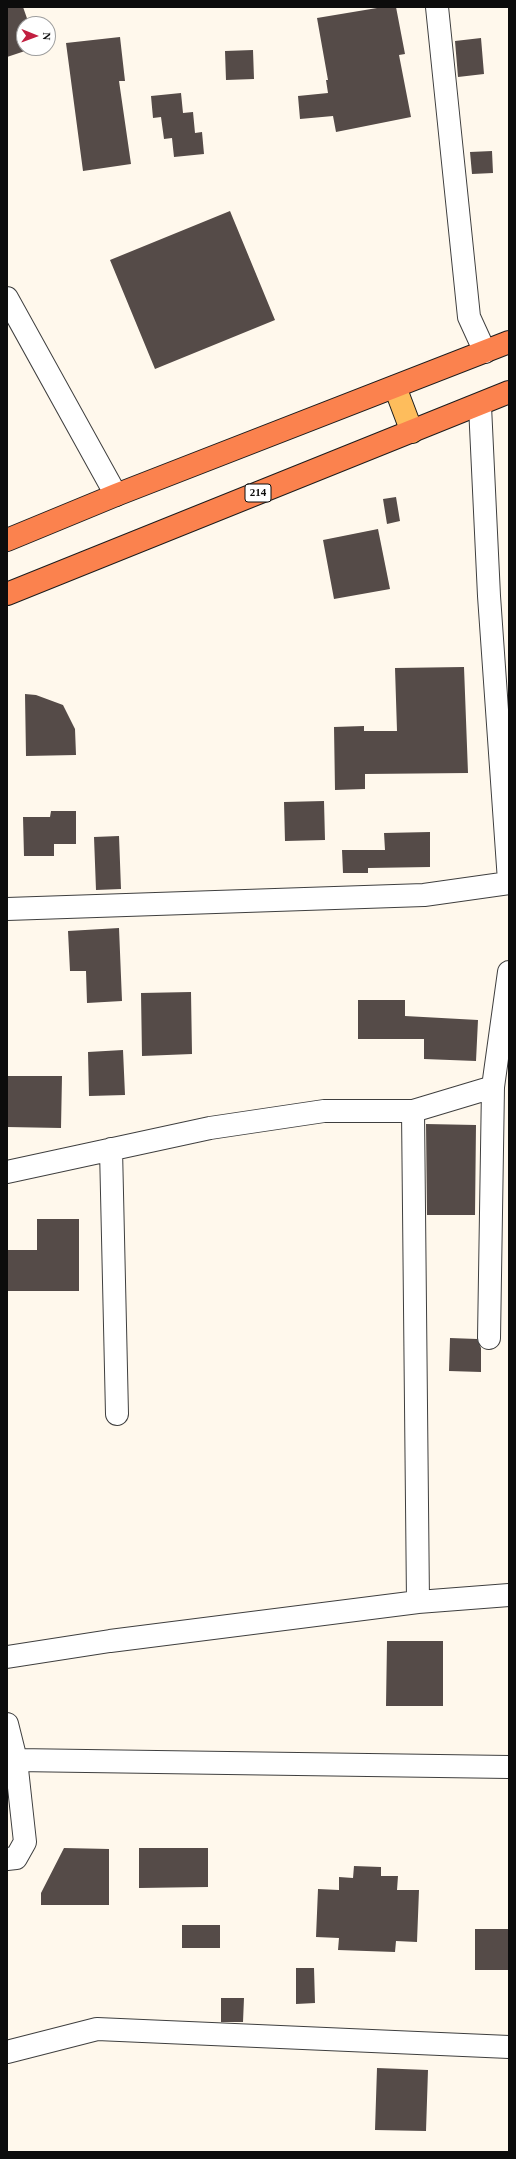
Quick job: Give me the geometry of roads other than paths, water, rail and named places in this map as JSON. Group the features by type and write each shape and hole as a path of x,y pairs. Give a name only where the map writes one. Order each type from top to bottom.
{"highway":[{"path":"7,540 116,495 509,342"},
{"name":"214","path":"7,594 480,406 509,392"}],"main road":[{"path":"395,387 412,432"}],"street":[{"path":"437,7 469,317 485,352"},
{"path":"7,298 116,495"},
{"path":"7,909 424,895 509,882 489,596 480,406"},
{"path":"489,1338 502,1108 493,1087 509,972"},
{"path":"7,1172 210,1128 324,1110 413,1111 493,1087"},
{"path":"413,1111 418,1602"},
{"path":"111,1149 117,1414"},
{"path":"7,1657 110,1641 418,1602 509,1595"},
{"path":"7,1724 16,1760 25,1842 16,1858 7,1859"},
{"path":"16,1760 509,1767"},
{"path":"7,2052 97,2029 509,2047"}]}
